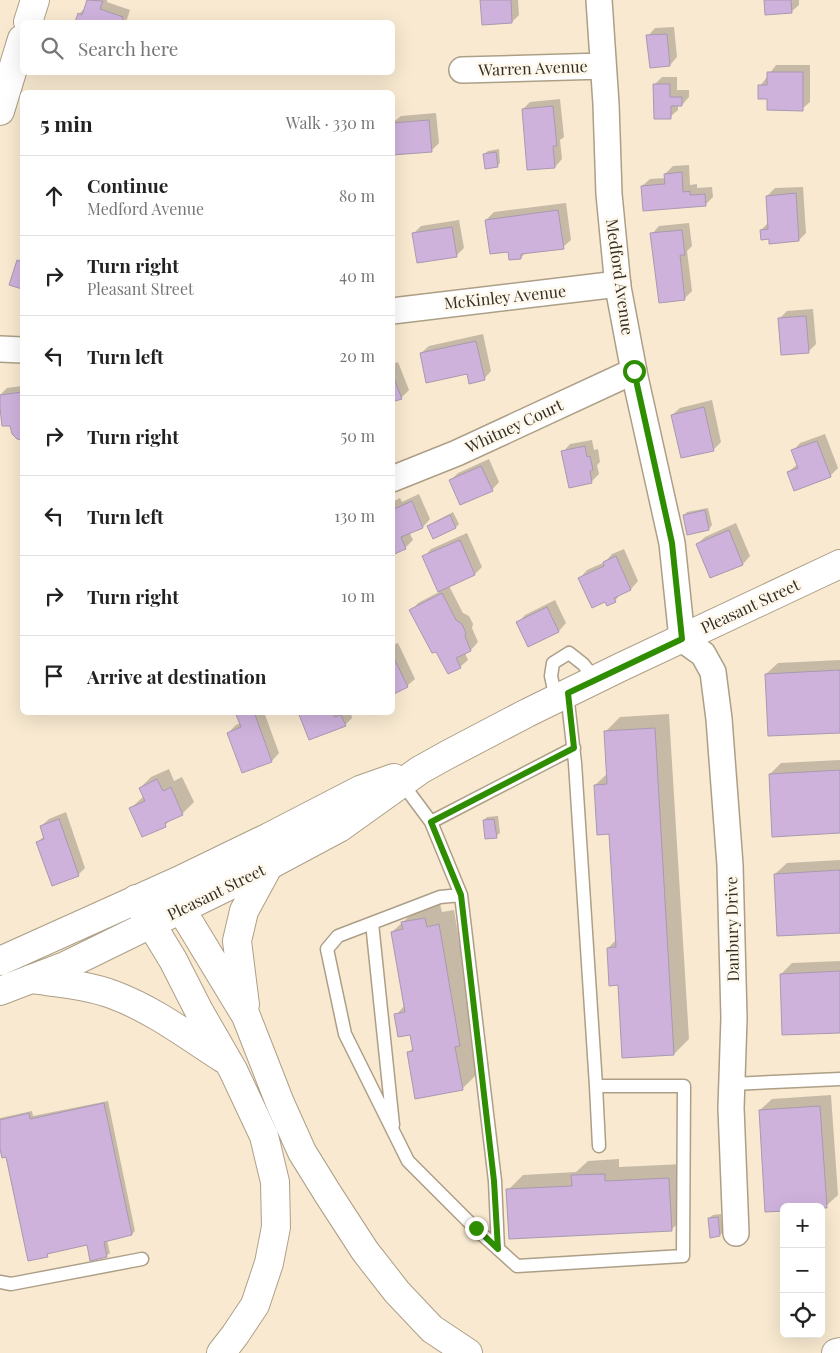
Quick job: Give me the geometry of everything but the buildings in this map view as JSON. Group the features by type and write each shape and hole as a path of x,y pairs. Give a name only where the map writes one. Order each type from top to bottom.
{"main road":[{"path":"29,20 35,0"},
{"path":"0,111 20,46"},
{"name":"Pleasant Street","path":"0,991 65,966 269,865 339,828 411,776 562,696 840,564"},
{"name":"Pleasant Street","path":"0,961 167,886 270,837 360,790 411,776"},
{"path":"246,1016 237,941 244,911 269,865"},
{"path":"167,886 246,1016 302,1152 328,1194 397,1292 432,1329 468,1353"},
{"path":"136,899 173,960 198,1011 229,1063 264,1136 274,1182 276,1228 269,1263 255,1305 221,1353"},
{"path":"31,979 81,986 113,995 145,1009 229,1063"},
{"path":"836,1353 840,1352"}],"street":[{"name":"Medford Avenue","path":"599,0 604,66 609,194 618,284 634,371 672,543 682,639"},
{"name":"Warren Avenue","path":"462,70 604,66"},
{"name":"McKinley Avenue","path":"395,311 618,284"},
{"path":"0,350 20,350"},
{"name":"Whitney Court","path":"395,478 457,453 634,371"},
{"name":"Danbury Drive","path":"682,639 703,654 713,672 719,719 730,865 734,1018 731,1108 736,1233"}],"lane":[{"path":"562,696 574,748 599,1146"},
{"path":"431,822 574,748"},
{"path":"411,776 461,895 494,1173 498,1249"},
{"path":"461,895 440,897 338,936 327,949 345,1034 408,1161 517,1266 683,1256 684,1086 596,1086"},
{"path":"372,923 394,1133"},
{"path":"732,1084 840,1079"},
{"path":"0,1282 11,1284 142,1259"}],"route":[{"path":"476,1228 498,1249 494,1181 461,895 431,822 574,748 568,693 682,639 672,543 634,371"}]}
